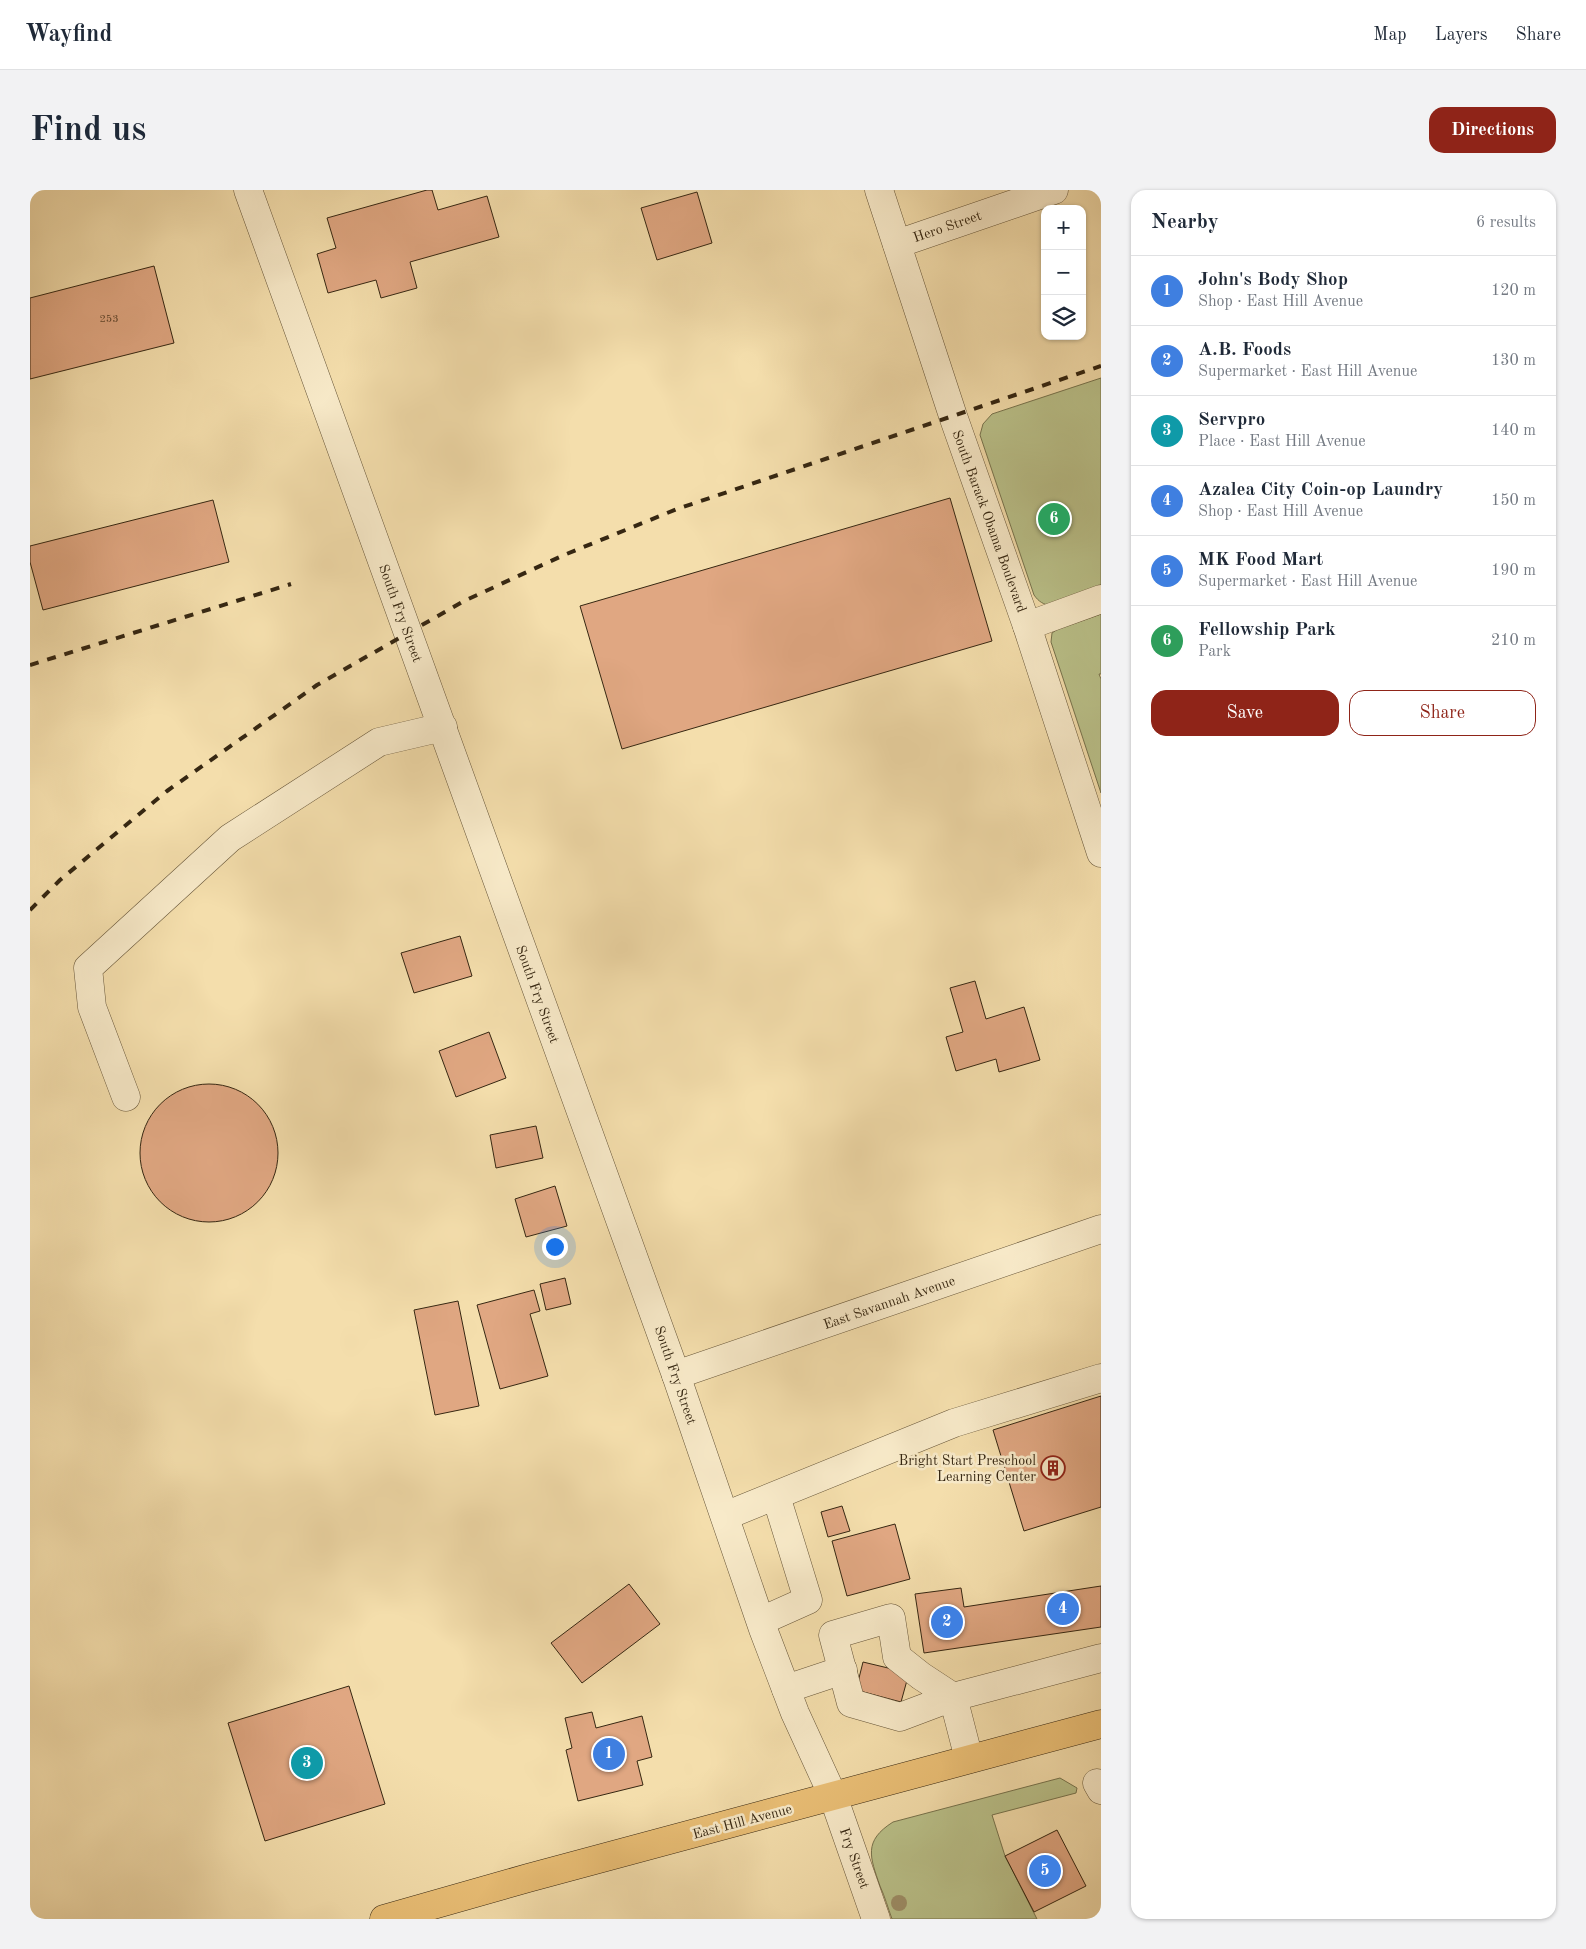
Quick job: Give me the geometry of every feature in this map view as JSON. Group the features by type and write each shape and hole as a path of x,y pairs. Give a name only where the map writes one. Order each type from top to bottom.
{"highway":[{"name":"East Hill Avenue","path":"384,1919 528,1878 1101,1724"}],"street":[{"name":"South Fry Street","path":"248,190 676,1376 761,1621 786,1689 833,1796"},
{"name":"South Barack Obama Boulevard","path":"879,190 953,416 1027,626 1101,853"},
{"name":"Hero Street","path":"896,244 1054,190"},
{"path":"1027,626 1101,600"},
{"path":"126,1097 92,1007 88,968 230,838 379,742 443,727"},
{"name":"East Savannah Avenue","path":"676,1376 1101,1229"},
{"path":"725,1516 954,1423 1101,1378"},
{"path":"761,1621 808,1600 776,1496"},
{"path":"969,1760 953,1697 921,1676 897,1657 891,1618 833,1635 851,1702 900,1716 953,1697 1101,1658"},
{"path":"786,1689 843,1670"},
{"path":"1101,1786 1097,1783 1101,1790"},
{"name":"Fry Street","path":"833,1796 876,1919"}],"green space":[{"path":"1101,378 1101,587 1051,606 1041,602 1034,595 980,435 983,424 992,414"},
{"path":"1101,614 1101,674 1099,674 1101,679 1101,793 1051,642 1052,633 1058,629"},
{"path":"1060,1778 1077,1788 1076,1793 992,1815 1005,1856 1037,1919 892,1919 876,1876 871,1850 877,1836 883,1829 893,1822"}],"building":[{"path":"432,190 438,210 487,196 499,237 410,262 417,288 381,298 376,280 328,293 317,254 336,248 327,218"},
{"path":"697,192 712,243 657,260 641,208"},
{"path":"154,266 174,343 30,379 30,298"},
{"path":"950,498 992,641 622,749 580,606"},
{"path":"213,500 229,562 43,610 30,562 30,546"},
{"path":"460,936 472,976 414,993 401,953"},
{"path":"975,981 986,1019 1024,1007 1040,1060 999,1072 996,1059 956,1071 946,1037 963,1032 950,988"},
{"path":"489,1032 506,1078 456,1097 439,1051"},
{"path":"209,1084 235,1090 258,1104 272,1127 278,1153 272,1179 258,1202 235,1216 209,1222 183,1216 160,1202 146,1179 140,1153 146,1127 160,1104 183,1090"},
{"path":"536,1126 543,1158 496,1168 490,1135"},
{"path":"555,1186 567,1226 526,1237 515,1199"},
{"path":"565,1278 571,1304 546,1310 540,1284"},
{"path":"534,1290 540,1311 530,1314 548,1376 500,1389 477,1305"},
{"path":"458,1301 479,1406 435,1415 414,1310"},
{"name":"Bright Start Preschool Learning Center","path":"1101,1396 1101,1507 1024,1531 993,1430"},
{"path":"842,1506 850,1531 828,1537 821,1512"},
{"path":"895,1524 910,1579 847,1596 832,1541"},
{"path":"629,1584 660,1624 582,1683 551,1643"},
{"path":"1101,1586 1101,1627 924,1653 915,1594 961,1588 964,1607"},
{"path":"863,1662 909,1673 901,1702 856,1690"},
{"path":"349,1686 385,1804 265,1841 228,1723"},
{"path":"592,1712 596,1728 642,1716 652,1757 637,1761 643,1785 578,1801 566,1750 572,1748 565,1718"},
{"path":"1057,1830 1086,1886 1034,1912 1005,1856"}],"railway":[{"path":"30,910 60,880 167,791 317,685 464,601 564,555 677,509 1101,366"},
{"path":"30,665 291,584"}],"place":[{"name":"Fellowship Park","path":"1054,519"},
{"name":"Bright Start Preschool Learning Center","path":"1053,1468"},
{"name":"Azalea City Coin-op Laundry","path":"1063,1609"},
{"name":"A.B. Foods","path":"947,1622"},
{"name":"John's Body Shop","path":"609,1754"},
{"name":"Servpro","path":"307,1763"},
{"name":"MK Food Mart","path":"1045,1871"}]}
